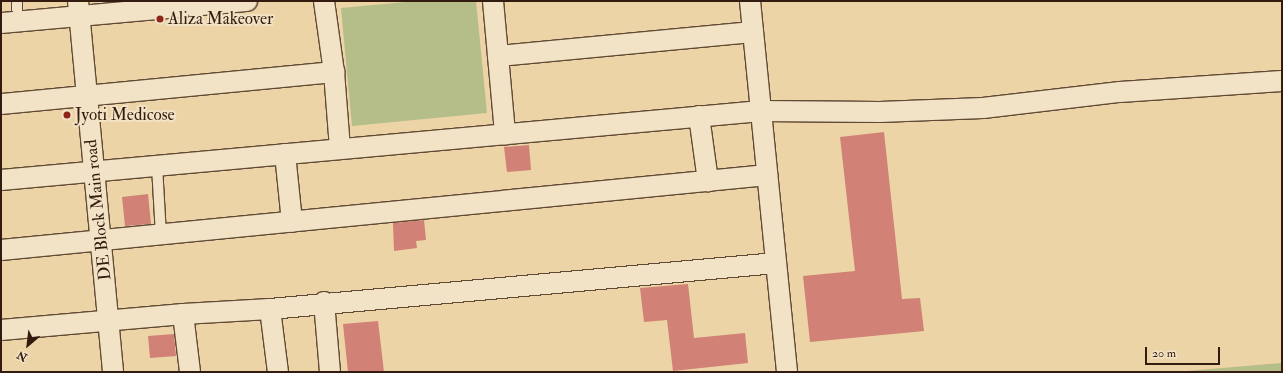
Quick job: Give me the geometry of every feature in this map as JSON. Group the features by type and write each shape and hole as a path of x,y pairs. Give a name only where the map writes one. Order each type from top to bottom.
{"street":[{"path":"9,22 78,8 248,1"},
{"path":"324,1 334,72 340,149"},
{"path":"493,1 505,134"},
{"path":"750,1 787,372"},
{"name":"DE Block Main road","path":"78,8 113,372"},
{"path":"498,56 753,32"},
{"path":"1,104 334,72"},
{"path":"1,180 761,111 880,112 983,108 1120,92 1282,81"},
{"path":"698,116 708,181"},
{"path":"285,154 292,222"},
{"path":"1,250 767,175"},
{"path":"1,330 183,314 270,309 324,302 776,263"},
{"path":"324,302 330,372"},
{"path":"270,309 278,372"},
{"path":"183,314 190,372"}],"lane":[{"path":"9,22 17,1"},
{"path":"157,166 161,234"}],"green space":[{"path":"416,1 476,1 487,113 352,126 341,8"},
{"path":"1282,363 1282,372 1175,372"}],"building":[{"path":"884,132 902,299 920,298 924,331 810,342 803,276 855,271 840,137"},
{"path":"529,145 531,170 507,172 504,147"},
{"path":"148,194 151,224 125,226 122,197"},
{"path":"424,220 426,240 416,241 417,248 394,251 393,223"},
{"path":"688,284 694,338 745,333 748,363 673,371 667,320 644,322 640,288"},
{"path":"378,321 384,372 348,372 343,324"},
{"path":"174,334 176,356 150,358 148,336"}],"place":[{"name":"Aliza Makeover","path":"160,19"},
{"name":"Jyoti Medicose","path":"67,115"}]}
